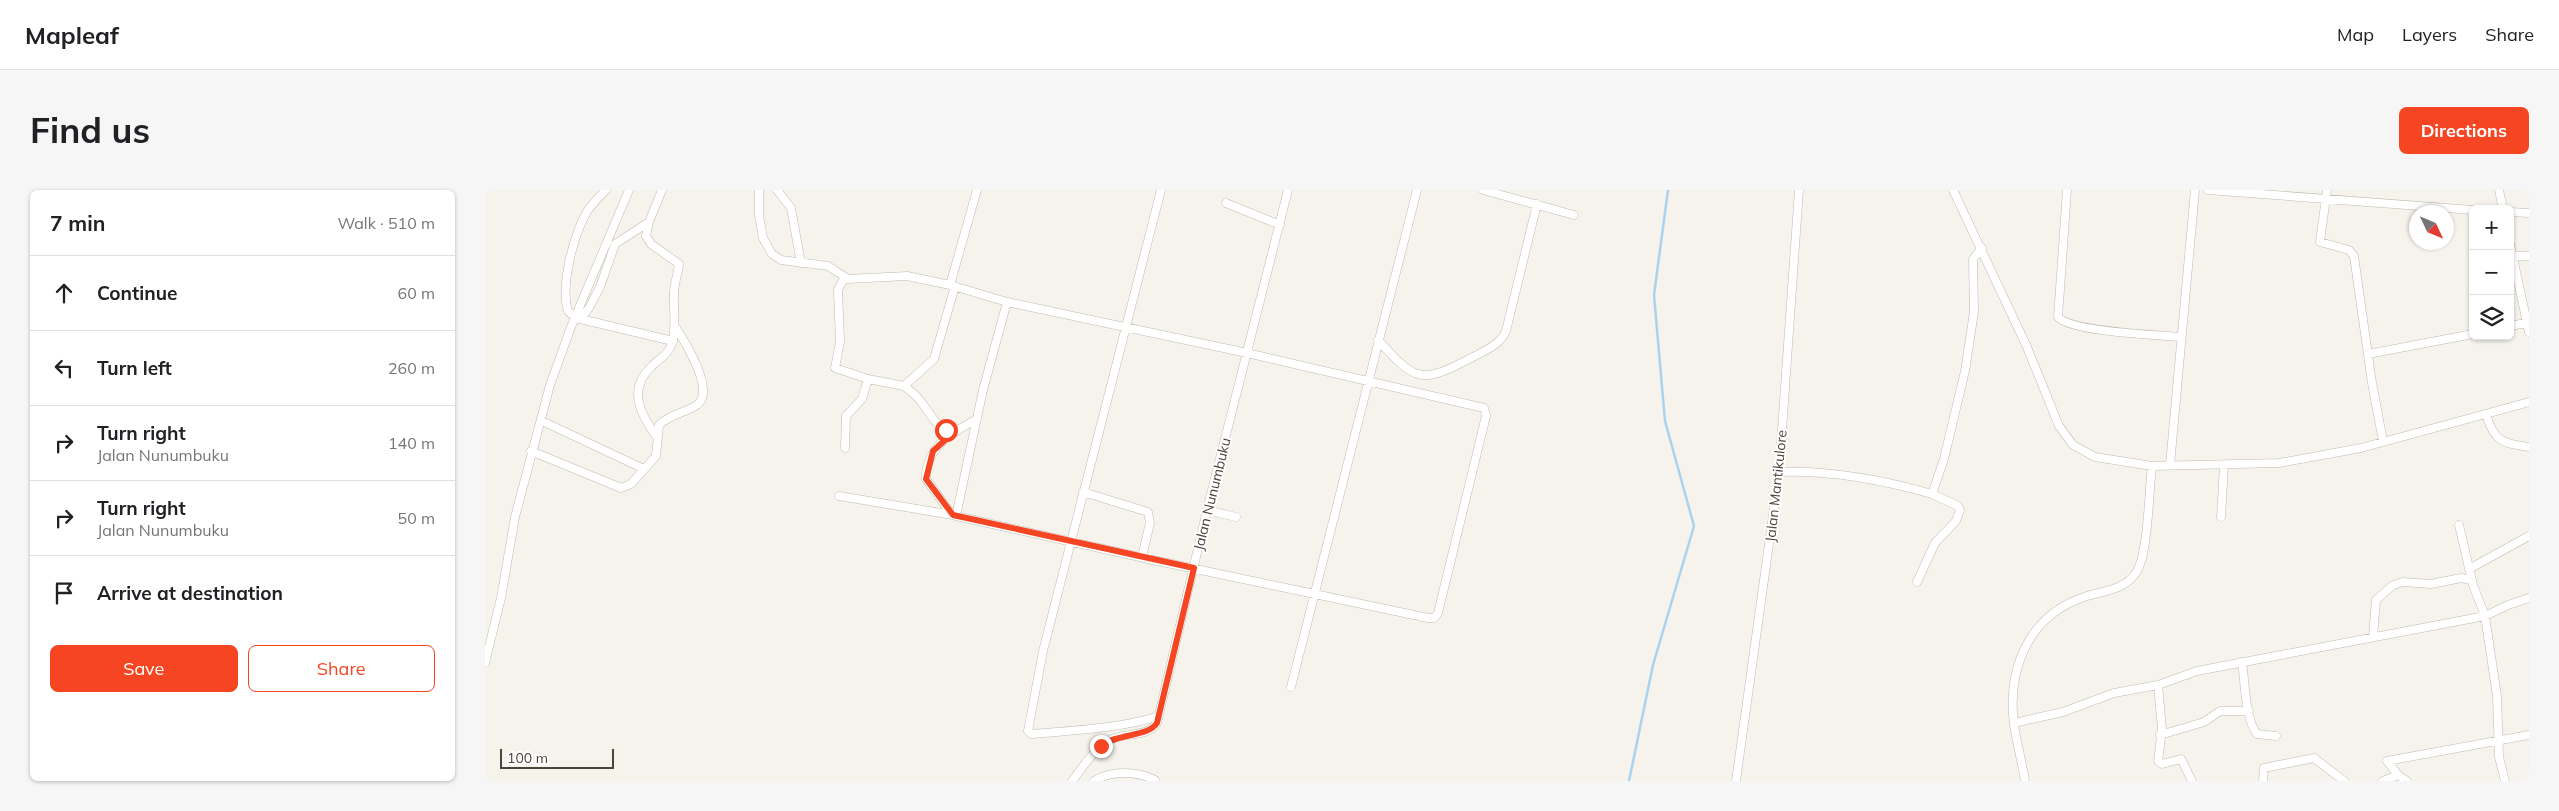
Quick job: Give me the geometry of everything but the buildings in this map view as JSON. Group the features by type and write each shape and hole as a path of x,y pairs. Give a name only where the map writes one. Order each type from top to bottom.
{"street":[{"path":"606,190 586,214 565,277 565,302 568,310 577,318 673,340"},
{"path":"485,663 501,598 515,517 550,385 629,190"},
{"path":"657,436 641,414 638,401 639,390 646,372 665,354 673,340 676,328 674,293 679,264 649,242 646,236 649,222 662,190"},
{"path":"759,190 759,215 766,246 772,254 781,260 828,266 844,278 907,276 952,285 1007,302 1247,353 1486,410 1442,606 1434,618 1142,557 954,515 839,496"},
{"path":"777,190 791,208 801,263"},
{"path":"904,386 934,359 977,190"},
{"path":"1073,781 1094,753 1106,743 1122,736 1153,728 1157,723 1156,717 1135,724 1031,734 1029,732 1043,651 1161,190"},
{"name":"Jalan Nunumbuku","path":"1156,717 1288,190"},
{"path":"1291,687 1367,381 1417,190"},
{"path":"1483,190 1574,214"},
{"name":"Jalan Mantikulore","path":"1736,781 1779,472 1799,190"},
{"path":"1953,190 1982,248 2027,347 2059,426 2073,445 2095,457 2152,466 2223,466 2279,463 2361,448 2529,402"},
{"path":"2067,190 2058,317 2065,323 2087,328 2181,337"},
{"path":"2170,465 2195,190"},
{"path":"2209,190 2327,194 2469,210"},
{"path":"2499,190 2502,205"},
{"path":"2327,194 2320,242 2349,250 2354,256 2383,441"},
{"path":"1226,203 1280,225"},
{"path":"1378,340 1404,368 1422,376 1434,375 1454,368 1500,341 1506,331 1537,204"},
{"path":"2514,212 2529,213"},
{"path":"577,318 589,308 600,287 615,244 649,222"},
{"path":"1932,494 1944,459 1964,379 1974,312 1973,259 1982,248"},
{"path":"2514,256 2529,256"},
{"path":"2514,261 2529,332"},
{"path":"844,278 838,290 840,342 835,368 837,371 904,386 917,396 941,428 954,432"},
{"path":"954,515 1007,302"},
{"path":"2514,325 2526,323"},
{"path":"531,451 621,488 631,484 658,452 657,436 659,424 696,406 701,399 703,386 699,372 676,328"},
{"path":"2368,354 2469,335"},
{"path":"845,448 846,416 862,399 869,379"},
{"path":"2486,415 2492,432 2497,439 2509,444 2529,447"},
{"path":"954,515 929,484 926,474 936,447 954,432 977,420"},
{"path":"542,421 644,469"},
{"path":"2025,781 2014,723 2015,679 2019,662 2026,646 2040,624 2069,603 2116,588 2133,577 2137,570 2144,545 2152,466"},
{"path":"2221,518 2223,466"},
{"path":"1779,472 1861,478 1932,494 1958,506 1960,510 1955,522 1935,543 1917,582"},
{"path":"1083,492 1147,512 1151,523 1142,557"},
{"path":"1207,510 1237,517"},
{"path":"2459,525 2472,580 2485,616 2497,696 2500,739 2499,757 2505,781"},
{"path":"2469,569 2529,536"},
{"path":"2373,637 2376,600 2393,585 2403,582 2431,584 2461,578 2472,580"},
{"path":"2014,723 2063,712 2114,693 2158,685 2197,671 2485,616 2529,598"},
{"path":"2242,662 2249,711 2257,734 2276,736"},
{"path":"2158,685 2160,735 2158,761 2163,764 2181,759 2192,781"},
{"path":"2160,735 2199,724 2220,711 2249,711"},
{"path":"2407,781 2398,775 2387,761 2529,735"},
{"path":"2263,781 2263,768 2308,758 2320,760 2344,781"},
{"path":"1094,781 1105,775 1115,773 1130,774 1155,780"},
{"path":"2383,781 2398,775"}],"waterway":[{"path":"1629,781 1653,665 1694,526 1665,421 1654,295 1668,190"}],"route":[{"path":"946,430 954,432 944,439 933,451 926,479 953,515 1194,568 1156,717 1157,723 1153,728 1110,739 1101,746"}]}
